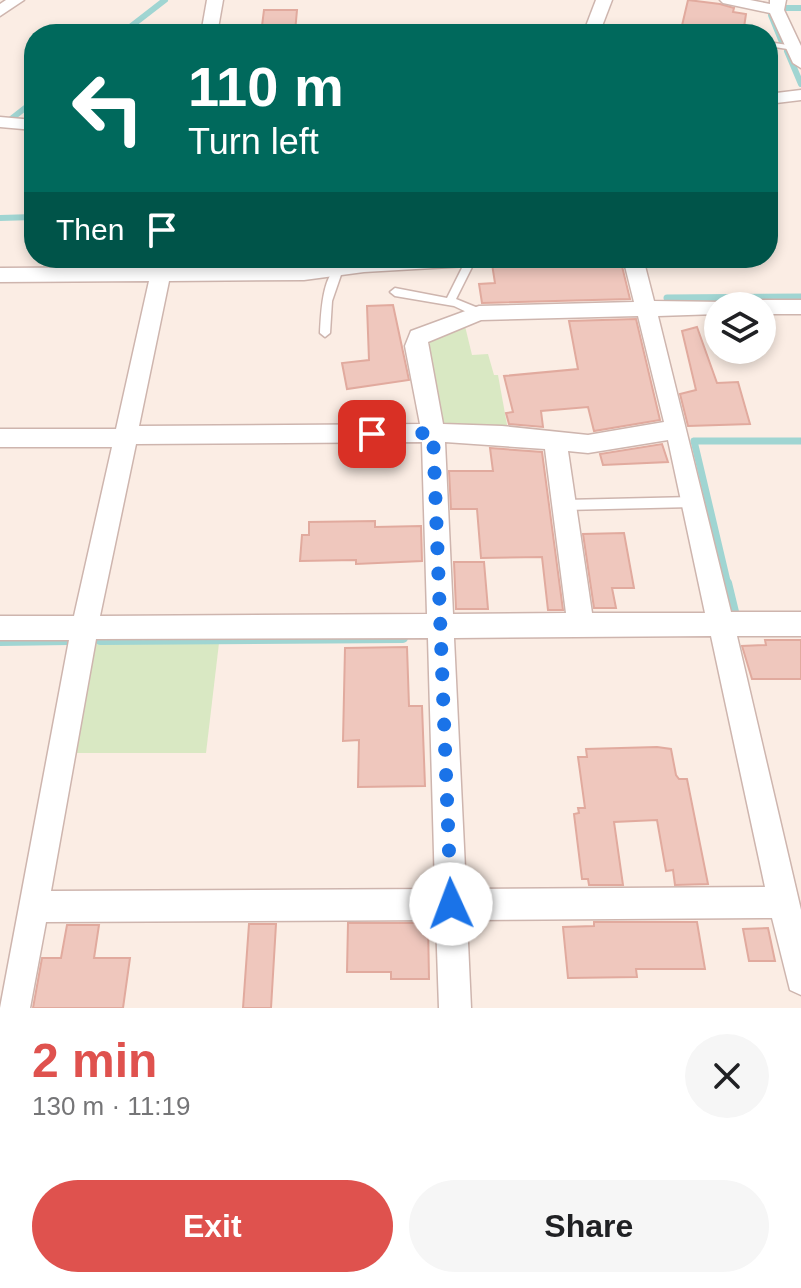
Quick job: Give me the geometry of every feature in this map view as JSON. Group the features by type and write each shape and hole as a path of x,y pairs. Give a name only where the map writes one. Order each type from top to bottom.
{"street":[{"path":"0,11 16,0"},
{"path":"211,24 215,0"},
{"path":"595,24 604,0"},
{"path":"728,0 777,5 797,55"},
{"path":"778,98 801,95"},
{"path":"0,122 24,124"},
{"path":"0,275 126,268"},
{"path":"14,1008 85,627 162,268"},
{"path":"203,268 304,273 351,268"},
{"path":"635,268 677,429 801,979"},
{"path":"455,1008 433,433 416,346 418,337 479,313 704,307"},
{"path":"776,307 801,307"},
{"path":"0,438 433,433 555,439 588,444 677,429"},
{"path":"555,439 581,625"},
{"path":"0,628 801,624"},
{"path":"33,907 783,902"}],"lane":[{"path":"778,48 797,55"},
{"path":"450,302 467,268"},
{"path":"325,333 327,301 338,269"},
{"path":"395,292 450,302 479,313"},
{"path":"565,505 693,502"}],"green space":[{"path":"465,326 472,355 488,354 494,375 498,375 508,430 444,428 425,348 427,339"},
{"path":"94,643 219,643 206,753 72,753"}],"building":[{"path":"688,0 720,4 734,8 733,12 746,14 744,24 682,24"},
{"path":"264,10 297,10 296,24 262,24"},
{"path":"493,268 622,268 630,299 482,303 479,284 495,283"},
{"path":"393,305 409,380 347,389 342,363 369,360 367,306"},
{"path":"636,319 660,420 594,431 588,407 541,411 543,427 509,424 506,413 513,412 504,376 578,369 569,321"},
{"path":"697,327 704,347 704,364 710,364 717,383 738,382 750,424 688,426 680,394 696,390 682,331"},
{"path":"662,444 668,462 603,465 600,454"},
{"path":"490,448 542,452 563,610 548,610 542,557 481,558 477,509 451,509 449,471 493,471"},
{"path":"375,521 375,527 421,526 422,561 356,564 356,560 300,561 302,535 309,535 309,522"},
{"path":"624,533 634,588 612,588 616,608 594,608 583,534"},
{"path":"454,562 484,562 488,609 456,609"},
{"path":"765,640 801,640 801,679 752,679 742,646 766,645"},
{"path":"407,647 409,706 422,706 425,786 358,787 359,740 343,741 345,648"},
{"path":"586,749 671,749 676,775 679,779 687,779 708,884 675,885 673,870 666,871 657,820 614,822 623,885 589,885 588,879 582,879 574,814 579,813 578,808 585,808 578,757 587,757"},
{"path":"594,922 697,922 705,969 636,969 637,977 568,978 563,927 594,926"},
{"path":"348,923 428,923 429,979 391,979 391,972 347,972"},
{"path":"249,924 276,924 271,1008 243,1008"},
{"path":"67,925 99,925 94,958 130,958 123,1008 33,1008 42,958 61,958"},
{"path":"768,928 775,961 749,961 743,929"}],"waterway":[{"path":"134,24 165,0"},
{"path":"783,8 801,8"},
{"path":"771,15 775,24"},
{"path":"778,32 782,42"},
{"path":"787,51 801,84"},
{"path":"11,119 24,109"},
{"path":"0,218 24,217"},
{"path":"667,298 801,297"},
{"path":"728,585 694,441 801,441"},
{"path":"727,583 734,612"},
{"path":"100,640 403,638"},
{"path":"0,641 70,640"}],"route":[{"path":"372,434 433,433 451,904"}]}
